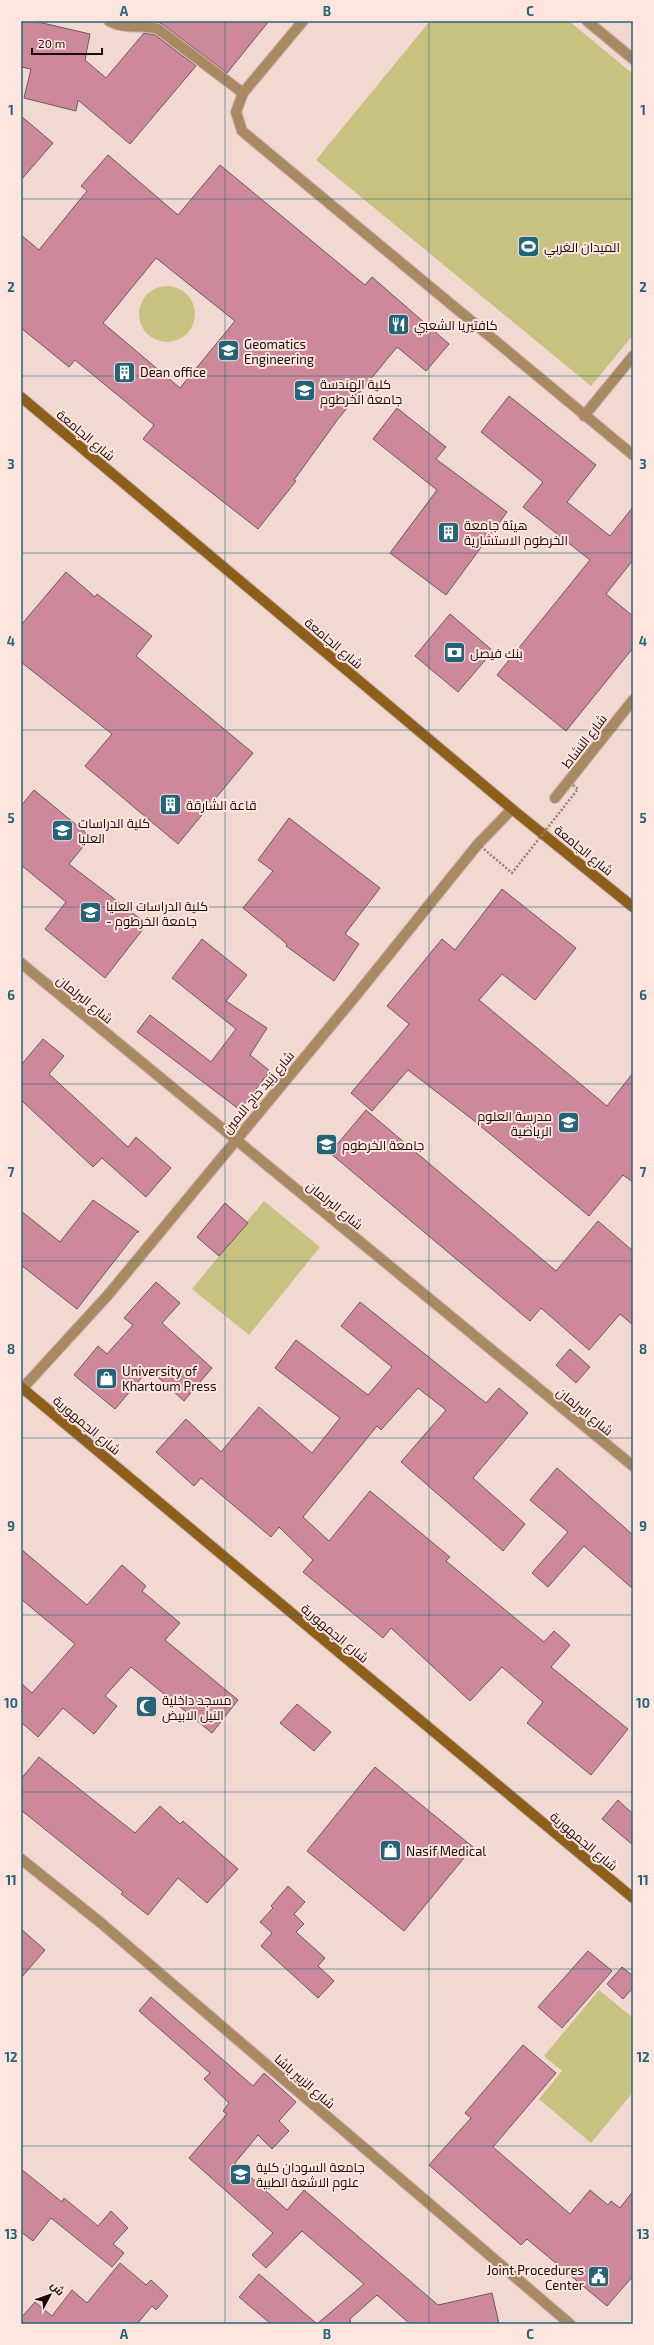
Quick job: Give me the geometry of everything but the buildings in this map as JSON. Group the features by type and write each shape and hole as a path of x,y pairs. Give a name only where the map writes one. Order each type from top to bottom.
{"main road":[{"name":"شارع الجامعة","path":"21,398 512,809 633,907"},
{"name":"شارع الجمهورية","path":"21,1388 633,1898"}],"street":[{"path":"109,21 118,27 132,28 146,25 158,29 243,93"},
{"path":"303,21 243,93 236,112 242,131 584,416 633,455"},
{"path":"587,21 633,59"},
{"path":"584,416 633,356"},
{"name":"شارع النشاط","path":"555,798 633,700"},
{"name":"شارع زبيد حاج الامين","path":"21,1388 108,1294 235,1139 358,993 478,844 512,809"},
{"name":"شارع البرلمان","path":"21,963 633,1466"},
{"name":"شارع الزبير باشا","path":"21,1859 101,1923 570,2324"}],"path":[{"path":"478,844 512,873 578,789 568,781"}],"shaded area":[{"name":"الميدان الغربي","path":"430,21 569,21 633,74 633,335 591,386 316,160"},
{"path":"167,286 178,288 187,294 193,303 195,314 193,325 187,334 178,340 167,342 156,340 147,334 141,325 139,314 141,303 147,294 156,288"},
{"path":"264,1201 320,1247 249,1335 192,1289"},
{"path":"599,1990 633,2018 633,2092 591,2143 539,2099 562,2071 544,2056"}],"place":[{"name":"الميدان الغربي","path":"528,247"},
{"name":"كافتيريا الشعبي","path":"399,325"},
{"name":"Geomatics Engineering","path":"229,351"},
{"name":"Dean office","path":"125,372"},
{"name":"كلية الهندسة جامعة الخرطوم","path":"305,391"},
{"name":"هيئة جامعة الخرطوم الاستشارية","path":"449,532"},
{"name":"بنك فيصل","path":"454,653"},
{"name":"قاعة الشارقة","path":"171,805"},
{"name":"كلية الدراسات العليا","path":"63,830"},
{"name":"كلية الدراسات العليا - جامعة الخرطوم","path":"91,913"},
{"name":"مدرسة العلوم الرياضية","path":"568,1123"},
{"name":"جامعة الخرطوم","path":"327,1145"},
{"name":"University of Khartoum Press","path":"106,1378"},
{"name":"مسجد داخلية النيل الابيض","path":"147,1707"},
{"name":"Nasif Medical","path":"390,1851"},
{"name":"جامعة السودان كلية علوم الاشعة الطبية","path":"241,2174"},
{"name":"Joint Procedures Center","path":"599,2277"}]}
